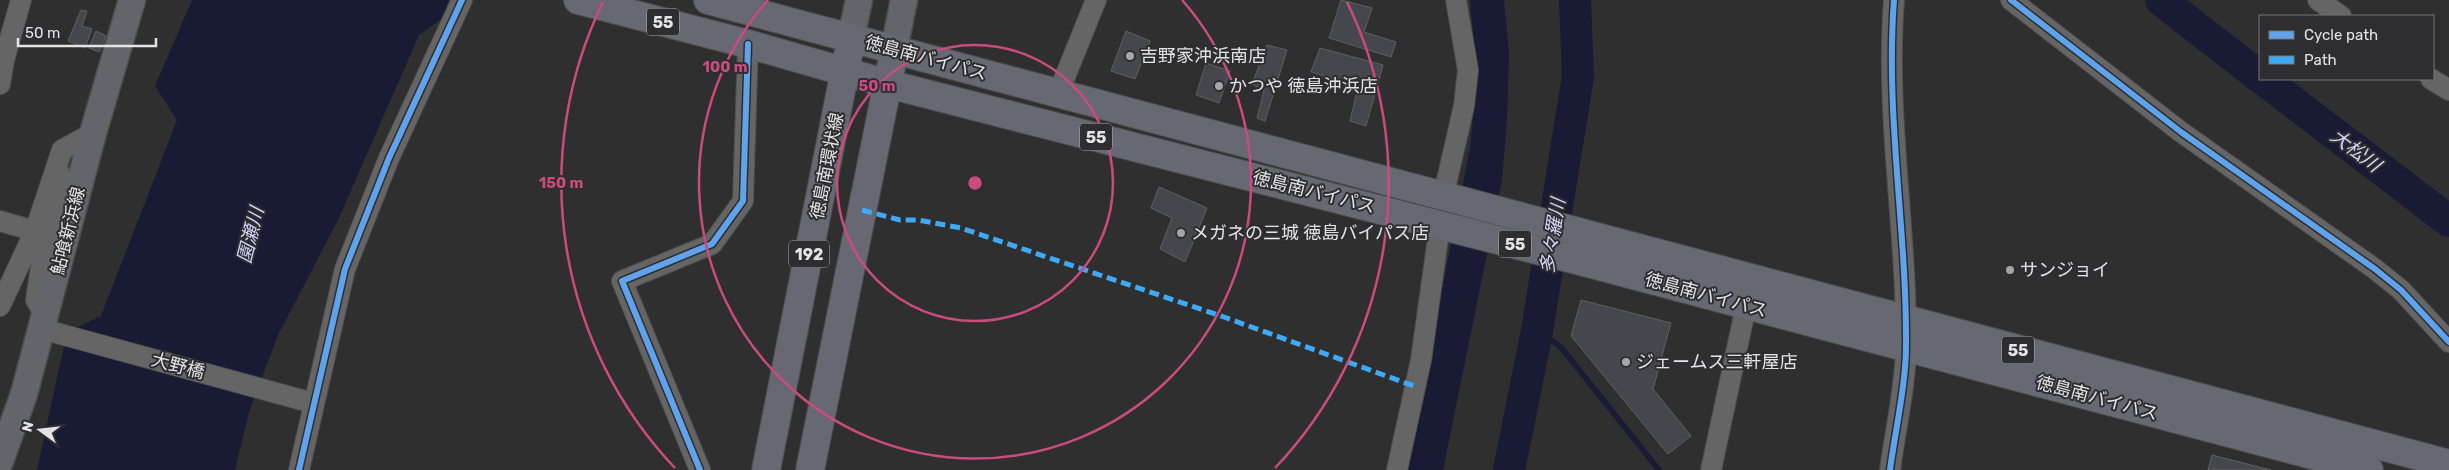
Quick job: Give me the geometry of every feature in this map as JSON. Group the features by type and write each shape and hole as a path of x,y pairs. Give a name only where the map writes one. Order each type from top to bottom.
{"highway":[{"name":"徳島南バイパス","path":"578,0 748,44 888,84 1443,225 2369,470"},
{"name":"徳島南バイパス","path":"708,0 2449,464"},
{"name":"徳島南環状線","path":"766,470 851,38"},
{"name":"192","path":"810,470 894,49"}],"main road":[{"name":"鮎喰新浜線","path":"0,461 49,327 93,133 132,0"},
{"path":"851,38 859,0"},
{"path":"894,49 904,0"}],"street":[{"path":"0,84 4,60 21,0"},
{"path":"299,470 304,401 345,268 388,158 462,0"},
{"path":"1058,94 1096,0"},
{"path":"1449,198 1468,70 1456,0"},
{"path":"1890,470 1906,348 1906,320 1891,92 1890,61 1894,0"},
{"path":"2011,0 2181,132 2388,279 2401,290 2449,342"},
{"path":"2318,0 2340,15"},
{"path":"700,470 622,281 712,244 743,201 748,44"},
{"path":"2433,80 2449,90"},
{"path":"0,306 35,231 62,150 93,133"},
{"path":"49,327 36,300 42,260 60,201 58,158"},
{"path":"0,221 35,231"},
{"path":"1397,470 1421,360 1443,225"},
{"path":"1711,470 1746,306"},
{"name":"大野橋","path":"49,327 304,401"}],"water":[{"name":"園瀬川","path":"192,0 449,0 443,18 419,35 338,220 278,335 249,412 235,470 37,470 67,332 101,316 177,120 155,86"},
{"path":"1470,0 1504,0 1509,53 1507,119 1502,180 1443,470 1406,470 1470,148 1477,78"}],"building":[{"path":"1341,0 1372,8 1364,32 1396,42 1391,57 1329,38"},
{"path":"81,10 87,11 82,26 92,29 85,48 68,41"},
{"path":"96,31 106,36 99,52 89,48"},
{"name":"吉野家沖浜南店","path":"1126,31 1150,41 1135,79 1111,71"},
{"path":"1267,45 1287,50 1265,121 1257,118 1264,90 1252,84"},
{"path":"1320,48 1383,65 1366,126 1350,121 1358,87 1311,72"},
{"path":"1206,63 1230,71 1219,103 1196,95"},
{"name":"メガネの三城 徳島バイパス店","path":"1159,187 1207,208 1185,262 1160,249 1172,218 1151,208"},
{"name":"ジェームス三軒屋店","path":"1581,300 1671,323 1653,389 1691,436 1668,454 1571,336"},
{"path":"2212,455 2271,470 2208,470"}],"waterway":[{"name":"多々羅川","path":"1509,470 1537,331 1578,76 1575,0"},
{"name":"大松川","path":"2161,0 2259,76"},
{"name":"大松川","path":"2264,80 2449,221"},
{"path":"1537,331 1560,346 1659,470"}],"marked path":[{"path":"862,210 900,220 918,220 961,228 1224,317 1414,386"}],"cycle path":[{"path":"299,470 345,269 389,158 462,0"},
{"path":"1890,470 1906,361 1903,259 1892,87 1894,0"},
{"path":"2011,0 2181,132 2375,269 2401,290 2449,342"},
{"path":"700,470 622,281 712,244 743,201 748,44"}],"place":[{"name":"吉野家沖浜南店","path":"1130,56"},
{"name":"かつや 徳島沖浜店","path":"1219,86"},
{"name":"メガネの三城 徳島バイパス店","path":"1181,233"},
{"name":"サンジョイ","path":"2010,270"},
{"name":"ジェームス三軒屋店","path":"1626,362"}]}
